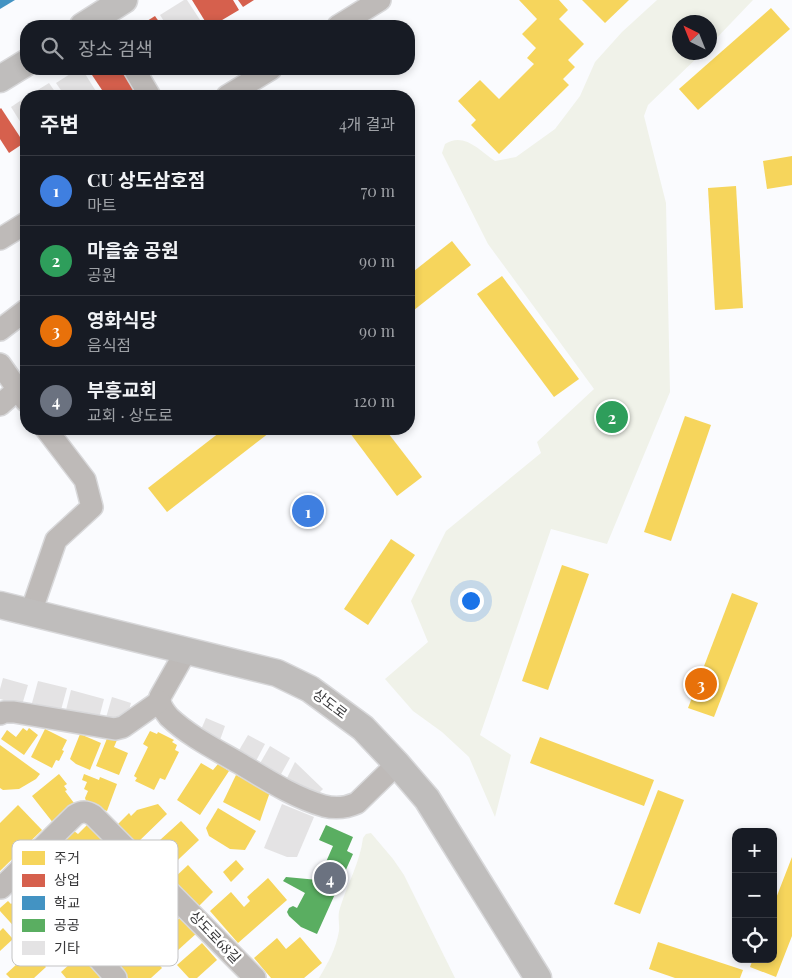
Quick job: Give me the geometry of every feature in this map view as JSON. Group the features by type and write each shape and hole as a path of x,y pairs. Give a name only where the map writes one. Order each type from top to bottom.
{"main road":[{"path":"100,20 124,0"},
{"path":"0,80 20,67"},
{"name":"상도로","path":"0,605 277,673 310,689 362,728 397,764 427,799 538,978"}],"street":[{"path":"348,20 380,0"},
{"path":"138,75 146,90"},
{"path":"237,90 260,75"},
{"path":"0,239 20,226"},
{"path":"0,330 20,315"},
{"path":"0,364 20,392"},
{"path":"0,405 20,396"},
{"path":"30,612 56,540 92,507 86,480 51,435"},
{"path":"186,651 160,696 160,701 168,715 197,738 282,789 325,806 338,808 350,806 357,803 397,764"},
{"path":"0,714 14,712 115,729 123,727 160,701"},
{"name":"상도로68길","path":"51,840 75,816 81,812 88,812 118,840"},
{"name":"상도로68길","path":"0,888 12,878"},
{"name":"상도로68길","path":"178,899 255,978"},
{"path":"105,966 116,978"}],"shaded area":[{"path":"657,0 753,0 717,38 717,15 672,15 672,60 695,60 648,105 644,116 666,203 670,392 607,544 551,529 480,735 511,755 495,817 469,757 442,732 413,711 385,679 428,642 411,601 446,531 541,453 537,442 594,389 488,244 442,153 445,144 459,140 471,144 495,161 516,157 555,129 580,96 595,62 622,32"},
{"path":"371,833 404,875 455,978 319,978 336,944 339,931 339,911 359,856 363,838 366,834"}],"building: 주거":[{"path":"519,0 559,0 568,10 559,19 584,44 568,60 575,67 563,79 569,85 499,154 471,125 476,120 458,101 480,80 499,99 534,64 527,58 536,48 522,34 537,19"},
{"path":"582,0 629,0 605,23"},
{"path":"771,8 790,29 698,110 679,89 712,60 717,60 717,56"},
{"path":"792,156 792,185 767,189 763,161"},
{"path":"736,186 743,308 715,310 708,188"},
{"path":"452,241 471,265 415,309 415,270"},
{"path":"502,276 579,379 554,397 477,294"},
{"path":"685,416 711,425 671,541 644,532"},
{"path":"216,435 266,435 167,512 148,488"},
{"path":"351,435 390,435 422,477 397,496"},
{"path":"391,539 415,555 368,625 344,609"},
{"path":"562,565 589,574 548,690 522,681"},
{"path":"732,593 758,603 714,717 688,708"},
{"path":"23,728 27,731 29,728 38,735 24,755 1,739 7,730 16,737"},
{"path":"45,729 67,740 59,761 56,760 52,768 31,757"},
{"path":"150,731 157,734 158,732 174,740 172,742 177,745 175,750 179,752 165,780 160,778 154,790 135,781 137,778 134,776 148,747 143,744"},
{"path":"80,734 101,743 90,770 70,759"},
{"path":"108,736 117,740 114,747 128,753 119,775 96,766"},
{"path":"540,737 654,780 644,806 530,763"},
{"path":"0,745 40,774 36,779 19,789 3,790 0,788"},
{"path":"201,763 213,770 218,764 229,771 200,815 177,800"},
{"path":"59,774 67,784 64,786 67,790 65,791 74,803 54,824 32,796"},
{"path":"84,774 99,780 100,777 117,784 107,811 87,804 85,798 88,791 84,789 87,782 82,780"},
{"path":"236,775 270,792 260,821 223,802"},
{"path":"658,790 684,800 640,914 614,904"},
{"path":"158,804 167,814 140,840 132,840 117,825 129,813 131,816 137,810"},
{"path":"18,805 42,830 32,840 12,840 12,859 0,871 0,823"},
{"path":"218,808 256,831 245,850 230,849 209,836 206,828"},
{"path":"181,821 199,840 178,860 178,840 160,840"},
{"path":"88,824 105,840 64,840 74,831 78,834"},
{"path":"792,857 792,936 776,977 750,967 752,963 777,963 777,896"},
{"path":"236,860 244,869 231,882 223,872"},
{"path":"188,865 213,892 198,907 178,886 178,874"},
{"path":"268,878 287,900 238,943 210,911 231,892 244,907 250,901 247,897"},
{"path":"8,901 11,904 12,924 0,911 0,908"},
{"path":"183,915 198,932 178,950 178,920"},
{"path":"3,928 12,940 0,951 0,931"},
{"path":"300,937 322,963 304,978 271,978 254,958 277,938 286,949"},
{"path":"658,942 743,970 740,978 675,978 649,969"},
{"path":"202,943 217,960 197,978 189,978 178,964"},
{"path":"15,966 46,967 34,978 10,978 6,974"},
{"path":"68,966 92,966 103,978 66,978 61,972"},
{"path":"122,966 160,966 162,968 151,978 128,978 119,969"}],"building: 상업":[{"path":"192,0 233,0 239,10 222,20 204,20"},
{"path":"238,0 254,0 243,7"},
{"path":"155,16 158,20 149,20"},
{"path":"92,75 126,75 136,90 102,90"},
{"path":"0,109 20,137 20,146 9,153 0,139"}],"building: 학교":[{"path":"0,0 15,0 0,9"}],"building: 공공":[{"path":"326,825 353,837 347,851 353,854 317,934 301,927 289,916 287,912 289,908 293,906 297,908 305,893 283,881 286,877 318,880 333,846 319,840"}],"building: 기타":[{"path":"187,0 200,20 163,20 160,15"},
{"path":"69,75 86,75 95,90 61,90 56,83"},
{"path":"49,83 54,90 38,90"},
{"path":"20,101 20,121 11,107"},
{"path":"3,678 28,685 22,705 0,699"},
{"path":"38,681 67,688 61,710 32,703"},
{"path":"71,690 104,699 99,718 66,710"},
{"path":"112,697 131,703 129,710 118,722 105,721"},
{"path":"206,718 225,726 220,740 200,732"},
{"path":"248,735 265,744 256,761 238,752"},
{"path":"270,746 290,758 280,776 259,765"},
{"path":"295,762 323,789 316,796 286,780"},
{"path":"282,804 314,817 297,857 287,857 264,848"}],"place":[{"name":"마을숲 공원","path":"612,417"},
{"name":"CU 상도삼호점","path":"308,511"},
{"name":"영화식당","path":"701,684"},
{"name":"부흥교회","path":"330,878"}]}
